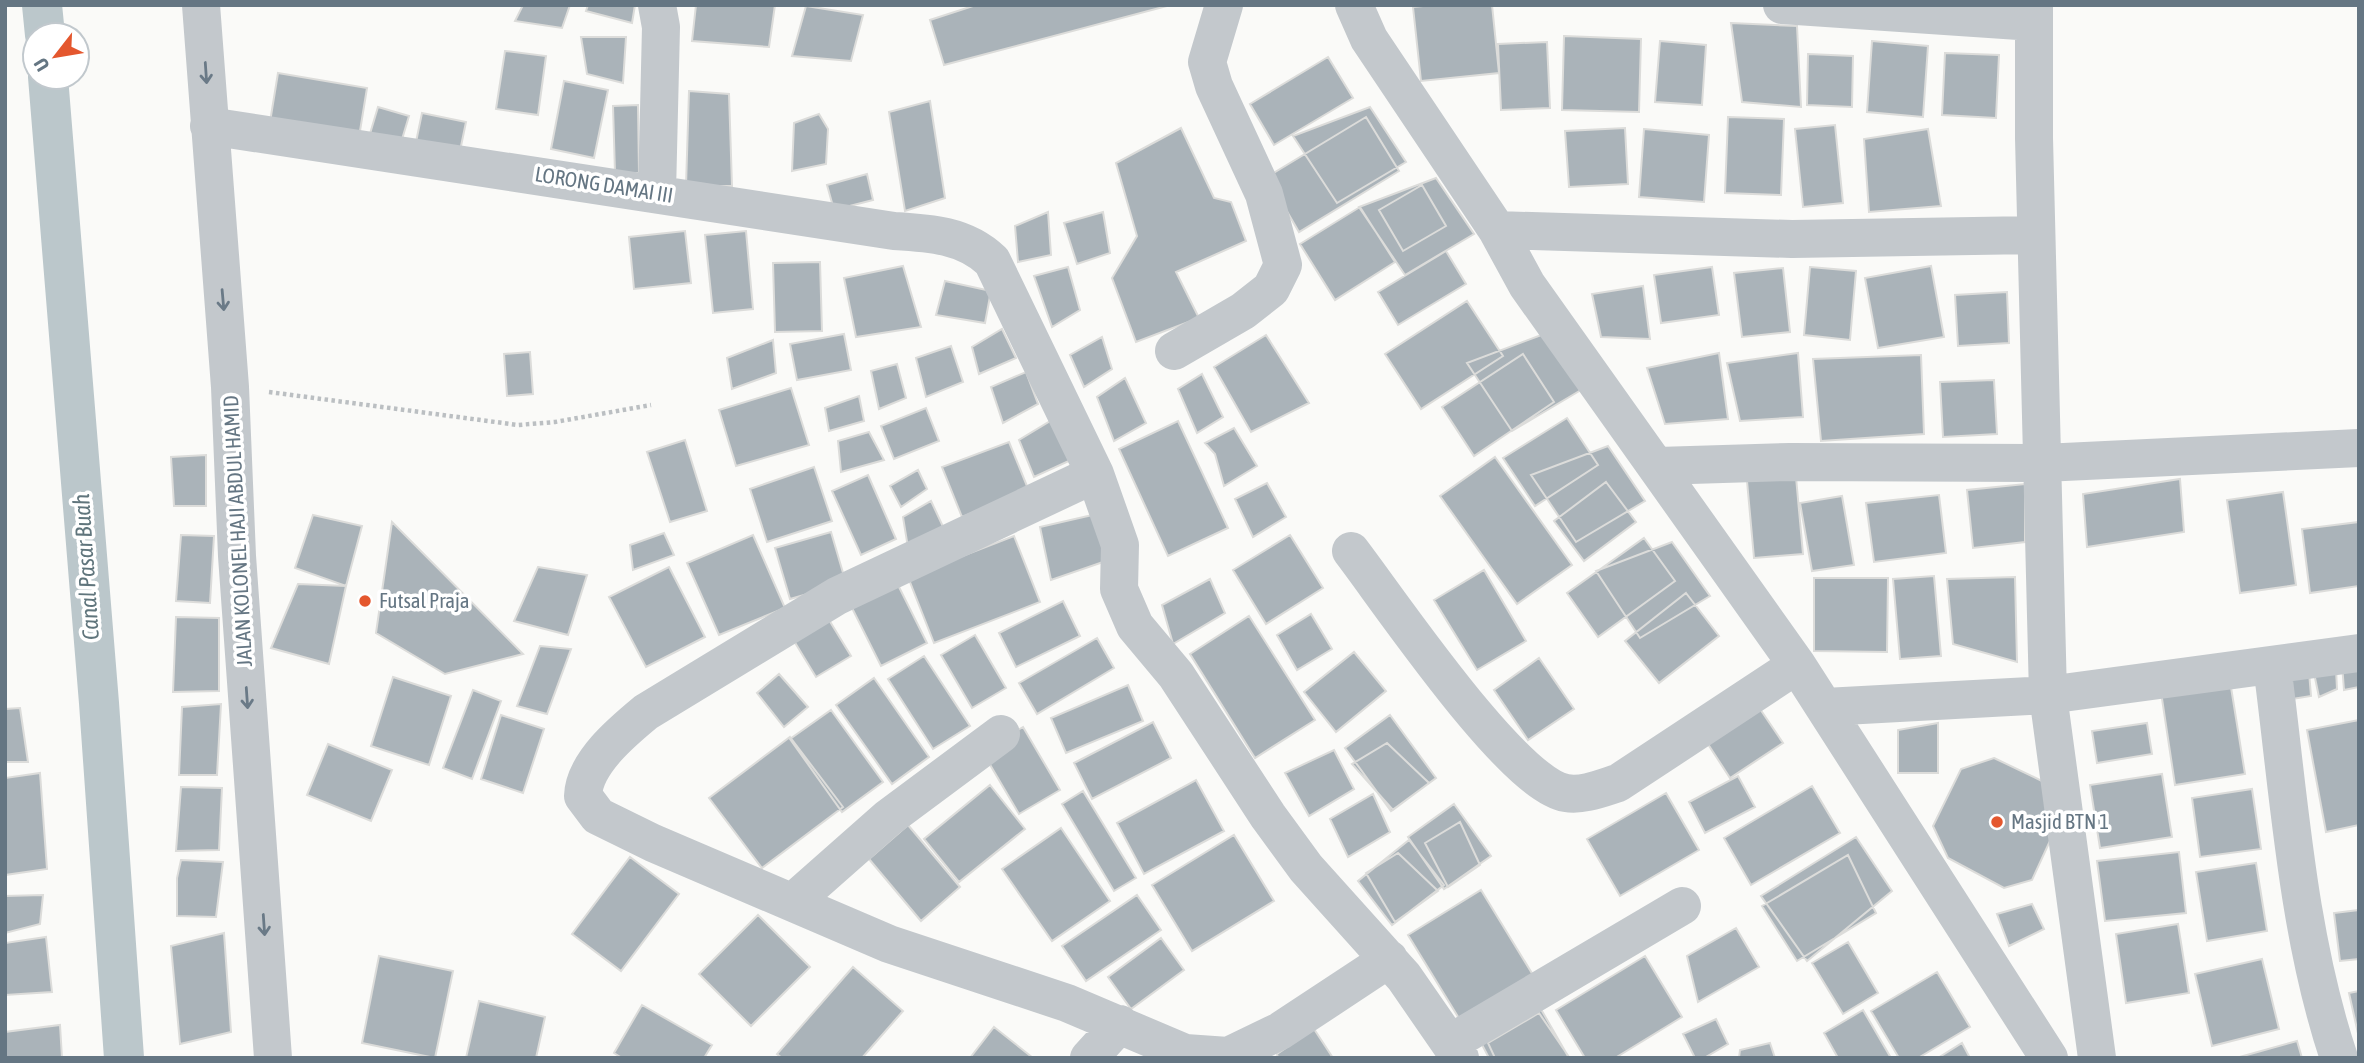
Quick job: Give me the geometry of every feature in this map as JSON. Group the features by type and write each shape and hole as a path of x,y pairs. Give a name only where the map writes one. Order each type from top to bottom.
{"street":[{"name":"JALAN KOLONEL HAJI ABDUL HAMID","path":"201,5 230,387 237,556 273,1058"},
{"path":"657,5 661,27 657,193"},
{"path":"1174,351 1243,312 1271,289 1283,265 1264,194 1214,86 1207,62 1224,5"},
{"path":"1354,5 1382,60 1497,230 1527,285 1797,665 2049,1058"},
{"path":"1782,5 2034,13 2036,235 2048,695 2097,1058"},
{"name":"LORONG DAMAI III","path":"209,126 894,231 930,233 978,247 992,261 1095,474"},
{"path":"1497,230 1792,239 2036,235"},
{"path":"1658,466 1790,462 2043,463 2359,448"},
{"path":"1389,959 1280,1031 1228,1057 1185,1053 1120,1024 889,944 794,901 653,843 598,816 583,796 588,776 626,729 646,712 837,596 1095,474 1120,545 1119,589 1135,626 1176,675 1268,816 1306,868 1389,959 1456,1050 1682,906"},
{"path":"1351,551 1488,731 1517,761 1543,782 1565,793 1593,791 1618,783 1797,665"},
{"path":"1825,707 2048,695 2359,653"},
{"path":"2272,665 2304,904 2328,1023 2339,1058"},
{"path":"794,901 888,818 1001,734"},
{"path":"1089,1058 1120,1024"}],"path":[{"path":"230,387 518,425 555,422 651,405"}],"building":[{"path":"523,5 570,5 562,28 515,21"},
{"path":"588,5 635,5 632,23 586,11"},
{"path":"696,5 775,5 769,47 692,41"},
{"path":"976,5 1167,6 944,65 930,20"},
{"path":"1492,5 1499,73 1421,81 1413,7"},
{"path":"806,6 863,15 851,61 792,56"},
{"path":"1731,23 1797,26 1801,107 1742,102"},
{"path":"1564,36 1641,39 1639,112 1562,110"},
{"path":"581,37 626,37 623,83 587,74"},
{"path":"1660,41 1706,45 1702,105 1655,102"},
{"path":"1872,41 1928,46 1923,117 1867,112"},
{"path":"1547,42 1550,108 1501,110 1498,44"},
{"path":"505,51 546,56 538,115 496,109"},
{"path":"1945,53 1999,55 1996,118 1942,115"},
{"path":"1808,54 1853,56 1852,107 1807,105"},
{"path":"1328,57 1353,98 1274,145 1250,104"},
{"path":"278,73 367,88 359,137 270,122"},
{"path":"564,81 608,90 594,158 551,149"},
{"path":"689,91 729,94 732,186 686,186"},
{"path":"930,101 945,198 905,211 889,112"},
{"path":"638,105 639,173 615,173 613,106"},
{"path":"378,107 409,116 400,146 369,137"},
{"path":"1370,107 1406,162 1337,203 1293,136"},
{"path":"422,113 466,122 460,151 416,142"},
{"path":"819,114 828,129 826,164 792,171 794,123"},
{"path":"1366,117 1399,171 1299,232 1267,177"},
{"path":"1728,117 1784,119 1781,195 1725,193"},
{"path":"1835,125 1843,203 1803,207 1795,129"},
{"path":"1181,128 1214,198 1231,202 1246,241 1176,272 1199,318 1136,342 1112,278 1137,236 1116,163"},
{"path":"1625,128 1628,184 1569,187 1565,131"},
{"path":"1644,129 1709,135 1704,202 1639,197"},
{"path":"1928,129 1941,206 1869,212 1864,139"},
{"path":"867,174 873,200 834,210 827,185"},
{"path":"1436,178 1474,234 1405,275 1359,207"},
{"path":"1422,185 1446,226 1403,251 1379,210"},
{"path":"1360,207 1395,262 1335,300 1300,244"},
{"path":"1048,212 1051,255 1018,262 1015,226"},
{"path":"1103,212 1110,253 1077,264 1064,223"},
{"path":"685,231 691,283 634,289 629,237"},
{"path":"746,231 753,309 713,313 705,235"},
{"path":"1446,251 1466,284 1398,325 1378,292"},
{"path":"820,262 822,331 775,332 773,263"},
{"path":"903,266 921,327 856,337 844,278"},
{"path":"1931,266 1944,337 1878,348 1865,278"},
{"path":"1068,267 1080,310 1052,327 1034,276"},
{"path":"1712,267 1719,315 1661,323 1654,275"},
{"path":"1810,267 1856,271 1850,340 1804,335"},
{"path":"1783,268 1790,332 1742,337 1734,273"},
{"path":"945,281 991,291 985,323 936,315"},
{"path":"1643,286 1650,339 1601,337 1592,294"},
{"path":"2007,292 2009,343 1958,346 1955,295"},
{"path":"1467,301 1503,356 1421,409 1385,354"},
{"path":"1002,329 1016,358 979,374 972,347"},
{"path":"844,334 851,370 797,380 790,344"},
{"path":"1544,334 1581,390 1512,431 1467,363"},
{"path":"1266,335 1309,403 1251,432 1214,367"},
{"path":"1102,337 1112,369 1084,387 1070,355"},
{"path":"773,340 776,373 732,389 727,358"},
{"path":"951,346 963,382 926,397 916,358"},
{"path":"530,352 533,394 507,396 504,354"},
{"path":"1719,353 1728,419 1665,424 1647,368"},
{"path":"1798,353 1803,417 1740,421 1727,363"},
{"path":"1523,354 1554,402 1474,456 1442,407"},
{"path":"1921,355 1924,434 1821,441 1813,359"},
{"path":"897,364 906,398 879,409 871,371"},
{"path":"1026,372 1038,404 1003,423 991,387"},
{"path":"1202,374 1223,417 1197,433 1178,389"},
{"path":"1125,378 1146,423 1114,441 1097,397"},
{"path":"1994,380 1997,434 1943,437 1940,382"},
{"path":"791,388 809,445 736,466 719,410"},
{"path":"859,396 864,421 829,431 825,408"},
{"path":"926,408 939,441 894,459 881,426"},
{"path":"1567,418 1598,465 1535,506 1503,458"},
{"path":"1052,420 1071,460 1034,477 1019,440"},
{"path":"1178,421 1228,528 1168,556 1119,449"},
{"path":"1234,428 1257,466 1224,486 1215,454 1205,443"},
{"path":"869,432 884,460 841,472 838,441"},
{"path":"685,440 707,511 670,522 647,452"},
{"path":"1009,442 1029,491 962,517 942,467"},
{"path":"1608,446 1645,501 1576,542 1531,475"},
{"path":"206,455 206,506 174,506 171,457"},
{"path":"1495,457 1572,565 1517,604 1440,496"},
{"path":"814,467 832,521 767,542 750,489"},
{"path":"918,470 927,489 901,507 890,486"},
{"path":"868,475 896,539 861,555 832,491"},
{"path":"1796,477 1803,554 1754,558 1747,481"},
{"path":"2180,479 2184,532 2087,547 2083,494"},
{"path":"1606,482 1636,522 1584,561 1554,521"},
{"path":"1267,483 1286,517 1253,537 1235,499"},
{"path":"2025,484 2025,542 1973,548 1967,490"},
{"path":"2283,492 2296,585 2240,593 2227,500"},
{"path":"1939,495 1946,553 1874,562 1866,503"},
{"path":"1842,496 1854,565 1812,571 1800,503"},
{"path":"931,501 946,533 909,554 903,517"},
{"path":"1101,513 1106,561 1051,580 1040,527"},
{"path":"313,515 362,526 346,586 295,568"},
{"path":"392,522 523,654 445,674 376,633"},
{"path":"2359,522 2359,586 2310,593 2302,529"},
{"path":"831,532 846,583 790,599 775,548"},
{"path":"664,533 674,555 633,570 630,545"},
{"path":"181,535 214,536 210,603 176,601"},
{"path":"753,535 785,608 719,635 687,563"},
{"path":"1290,535 1323,588 1266,624 1233,570"},
{"path":"1014,536 1040,602 934,643 908,577"},
{"path":"1644,538 1675,581 1598,637 1567,593"},
{"path":"1672,542 1710,596 1640,638 1596,571"},
{"path":"538,567 587,575 568,635 514,621"},
{"path":"669,567 705,637 646,667 609,597"},
{"path":"1484,570 1526,641 1477,670 1434,600"},
{"path":"1934,576 1941,656 1900,659 1893,579"},
{"path":"2015,577 2017,662 1953,644 1947,579"},
{"path":"1814,578 1888,578 1887,652 1814,651"},
{"path":"895,579 927,643 881,666 849,602"},
{"path":"1210,579 1225,613 1173,644 1162,605"},
{"path":"298,584 346,586 329,664 271,648"},
{"path":"1686,593 1719,636 1659,683 1625,641"},
{"path":"1063,601 1080,636 1016,667 999,633"},
{"path":"1311,614 1332,649 1297,670 1277,635"},
{"path":"826,615 851,656 816,677 791,636"},
{"path":"1249,616 1315,720 1255,758 1190,654"},
{"path":"176,617 219,618 219,691 173,692"},
{"path":"975,635 1006,688 972,708 941,655"},
{"path":"1097,638 1114,668 1037,714 1019,683"},
{"path":"540,646 571,649 547,714 517,706"},
{"path":"1354,652 1386,691 1336,732 1304,692"},
{"path":"924,656 970,726 933,749 888,679"},
{"path":"1539,658 1574,709 1528,740 1494,690"},
{"path":"2359,662 2359,687 2344,690 2342,664"},
{"path":"2336,669 2337,689 2319,697 2314,673"},
{"path":"2285,670 2309,672 2311,696 2286,700"},
{"path":"779,674 808,707 784,727 757,693"},
{"path":"393,677 451,696 429,765 371,746"},
{"path":"874,678 929,757 892,784 836,705"},
{"path":"2230,681 2245,774 2175,785 2161,692"},
{"path":"1128,685 1143,721 1066,753 1051,718"},
{"path":"473,690 501,701 472,779 443,768"},
{"path":"1756,703 1783,743 1730,778 1704,738"},
{"path":"221,704 217,775 179,775 182,707"},
{"path":"20,708 28,762 5,762 5,709"},
{"path":"831,710 883,782 842,812 790,739"},
{"path":"501,715 544,729 523,793 481,779"},
{"path":"1390,715 1436,778 1391,811 1345,748"},
{"path":"2359,720 2359,825 2326,832 2307,730"},
{"path":"1153,722 1171,758 1092,799 1074,763"},
{"path":"1938,723 1938,773 1898,773 1898,730"},
{"path":"2147,723 2152,754 2097,763 2092,731"},
{"path":"1023,727 1060,790 1019,814 982,751"},
{"path":"790,737 843,807 762,868 709,798"},
{"path":"1387,743 1429,783 1393,810 1352,764"},
{"path":"328,744 392,770 371,821 307,795"},
{"path":"1334,750 1354,789 1309,816 1285,773"},
{"name":"Masjid BTN 1","path":"1994,758 2042,781 2061,817 2032,880 2004,888 1948,858 1933,826 1961,769"},
{"path":"40,773 47,869 5,875 5,778"},
{"path":"2162,774 2172,837 2100,848 2090,785"},
{"path":"1738,776 1755,807 1705,833 1689,802"},
{"path":"1196,780 1224,831 1144,874 1117,823"},
{"path":"990,785 1025,829 959,882 924,839"},
{"path":"1812,786 1840,833 1751,885 1724,838"},
{"path":"181,787 222,788 219,850 176,851"},
{"path":"2252,789 2261,849 2200,857 2192,798"},
{"path":"1083,791 1136,878 1114,891 1062,804"},
{"path":"1666,793 1699,850 1620,896 1587,839"},
{"path":"1373,794 1390,832 1348,857 1330,819"},
{"path":"1454,804 1491,856 1444,889 1408,837"},
{"path":"1460,822 1480,865 1448,887 1425,843"},
{"path":"908,825 960,887 921,921 869,859"},
{"path":"1061,828 1110,901 1052,941 1002,869"},
{"path":"1234,835 1274,901 1192,951 1152,885"},
{"path":"1856,837 1892,891 1807,961 1761,896"},
{"path":"1409,840 1444,885 1392,925 1358,881"},
{"path":"2179,852 2186,913 2105,921 2097,861"},
{"path":"1398,853 1438,891 1395,922 1366,873"},
{"path":"1848,855 1876,913 1797,961 1762,906"},
{"path":"630,857 679,894 621,971 572,934"},
{"path":"181,860 223,862 216,917 177,916 177,878"},
{"path":"2256,863 2267,931 2207,941 2196,872"},
{"path":"1481,890 1533,975 1460,1020 1408,935"},
{"path":"43,895 40,924 5,933 5,896"},
{"path":"1137,895 1161,930 1086,981 1062,946"},
{"path":"2032,904 2044,929 2009,946 1997,914"},
{"path":"2359,910 2359,959 2340,961 2334,913"},
{"path":"758,915 810,967 751,1026 699,974"},
{"path":"2178,924 2189,993 2126,1003 2116,934"},
{"path":"1736,928 1759,967 1698,1002 1687,956"},
{"path":"224,933 231,1032 180,1044 171,946"},
{"path":"46,937 52,992 5,995 5,943"},
{"path":"1161,938 1184,970 1131,1009 1108,977"},
{"path":"1848,942 1878,993 1843,1014 1812,963"},
{"path":"379,956 453,971 435,1058 362,1043"},
{"path":"1645,956 1682,1017 1615,1058 1585,1058 1556,1010"},
{"path":"2262,959 2279,1029 2212,1046 2195,974"},
{"path":"853,967 903,1011 862,1058 782,1058 777,1054"},
{"path":"1937,972 1970,1027 1918,1058 1899,1058 1871,1011"},
{"path":"2359,991 2359,1038 2349,993"},
{"path":"479,1001 545,1017 536,1058 466,1058"},
{"path":"1538,1004 1569,1058 1489,1058 1478,1037"},
{"path":"642,1005 712,1045 704,1058 622,1058 614,1053"},
{"path":"1863,1010 1891,1058 1838,1058 1824,1033"},
{"path":"1539,1013 1569,1057 1495,1058 1488,1043"},
{"path":"1716,1019 1728,1044 1704,1058 1695,1058 1683,1034"},
{"path":"60,1025 62,1058 5,1058 5,1032"},
{"path":"994,1027 1033,1058 970,1058"},
{"path":"1314,1029 1333,1058 1278,1058 1277,1054"},
{"path":"2297,1041 2302,1058 2236,1058"},
{"path":"1770,1043 1775,1058 1739,1058 1740,1050"},
{"path":"1962,1043 1970,1058 1938,1058"}],"waterway":[{"name":"Canal Pasar Buah","path":"42,5 44,21"},
{"name":"Canal Pasar Buah","path":"49,91 99,703 124,1058"}],"place":[{"name":"Futsal Praja","path":"365,601"},
{"name":"Masjid BTN 1","path":"1997,822"}]}
